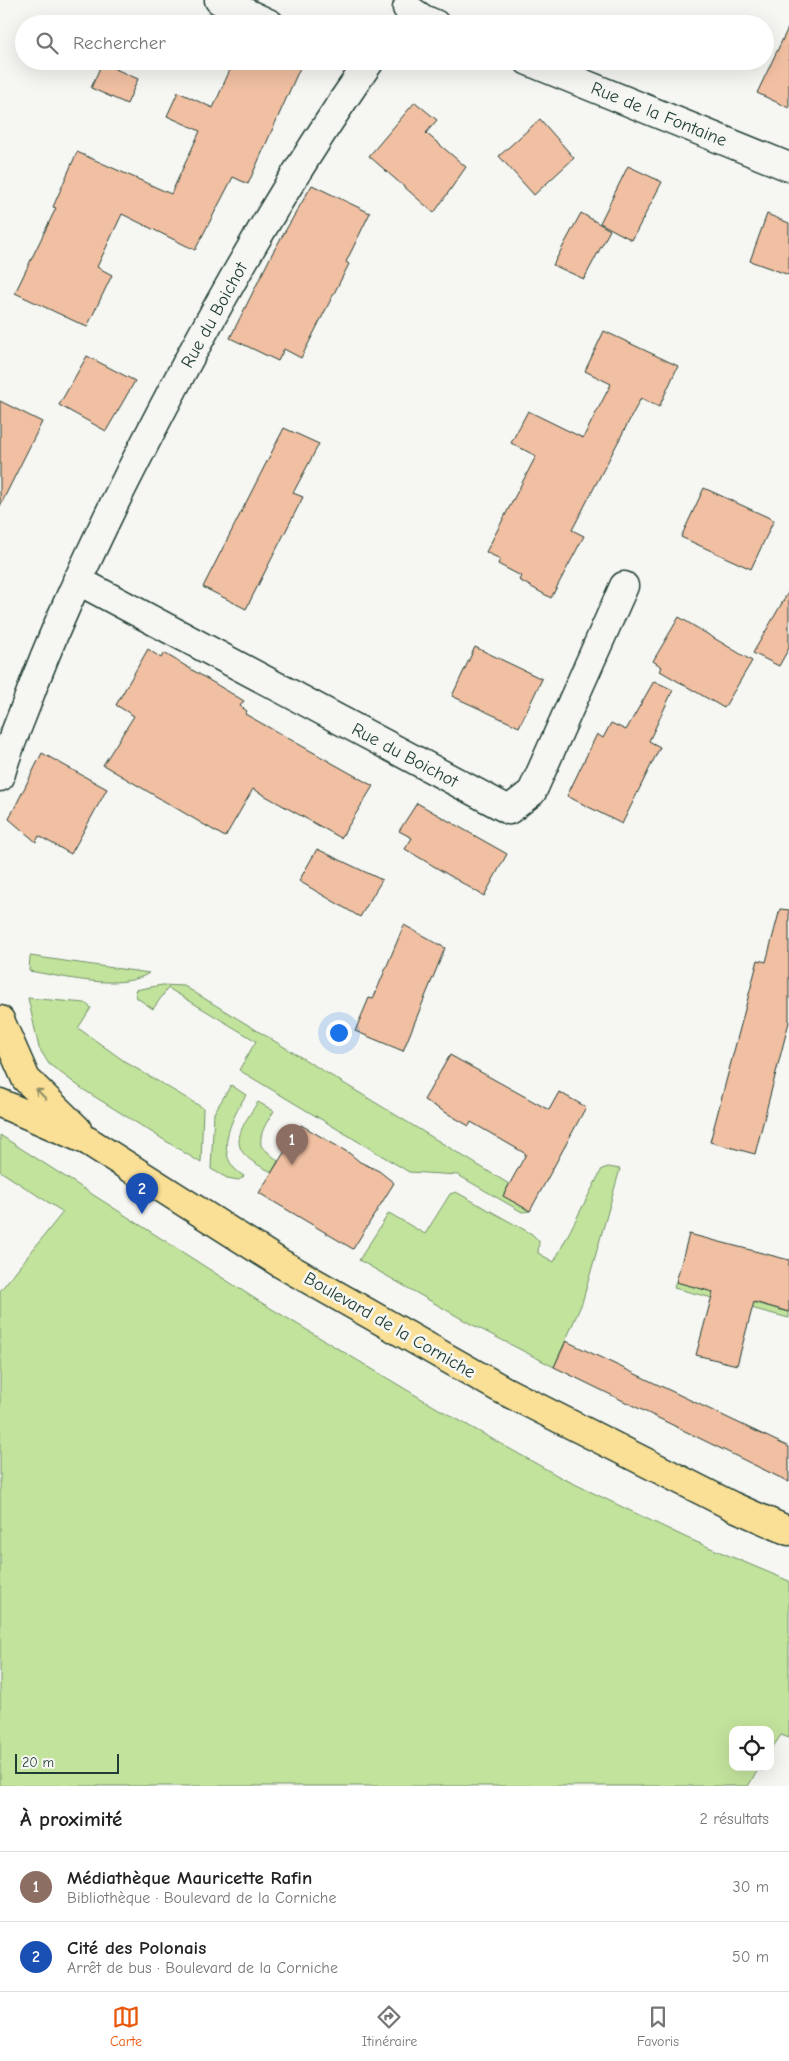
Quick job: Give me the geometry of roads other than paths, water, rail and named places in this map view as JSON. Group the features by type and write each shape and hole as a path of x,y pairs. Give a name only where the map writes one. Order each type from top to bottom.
{"main road":[{"path":"0,1020 26,1079 88,1140"},
{"name":"Boulevard de la Corniche","path":"0,1103 88,1140 280,1263 503,1390 732,1506 789,1531"}],"street":[{"path":"219,0 251,15"},
{"name":"Rue du Boichot","path":"1,770 38,671 77,580 142,449 206,328 357,70"},
{"name":"Rue de la Fontaine","path":"550,70 789,167"},
{"name":"Rue du Boichot","path":"77,580 509,810 532,792 624,586"}],"place":[{"name":"Médiathèque Mauricette Rafin","path":"292,1165"},
{"name":"Cité des Polonais","path":"142,1214"}]}
